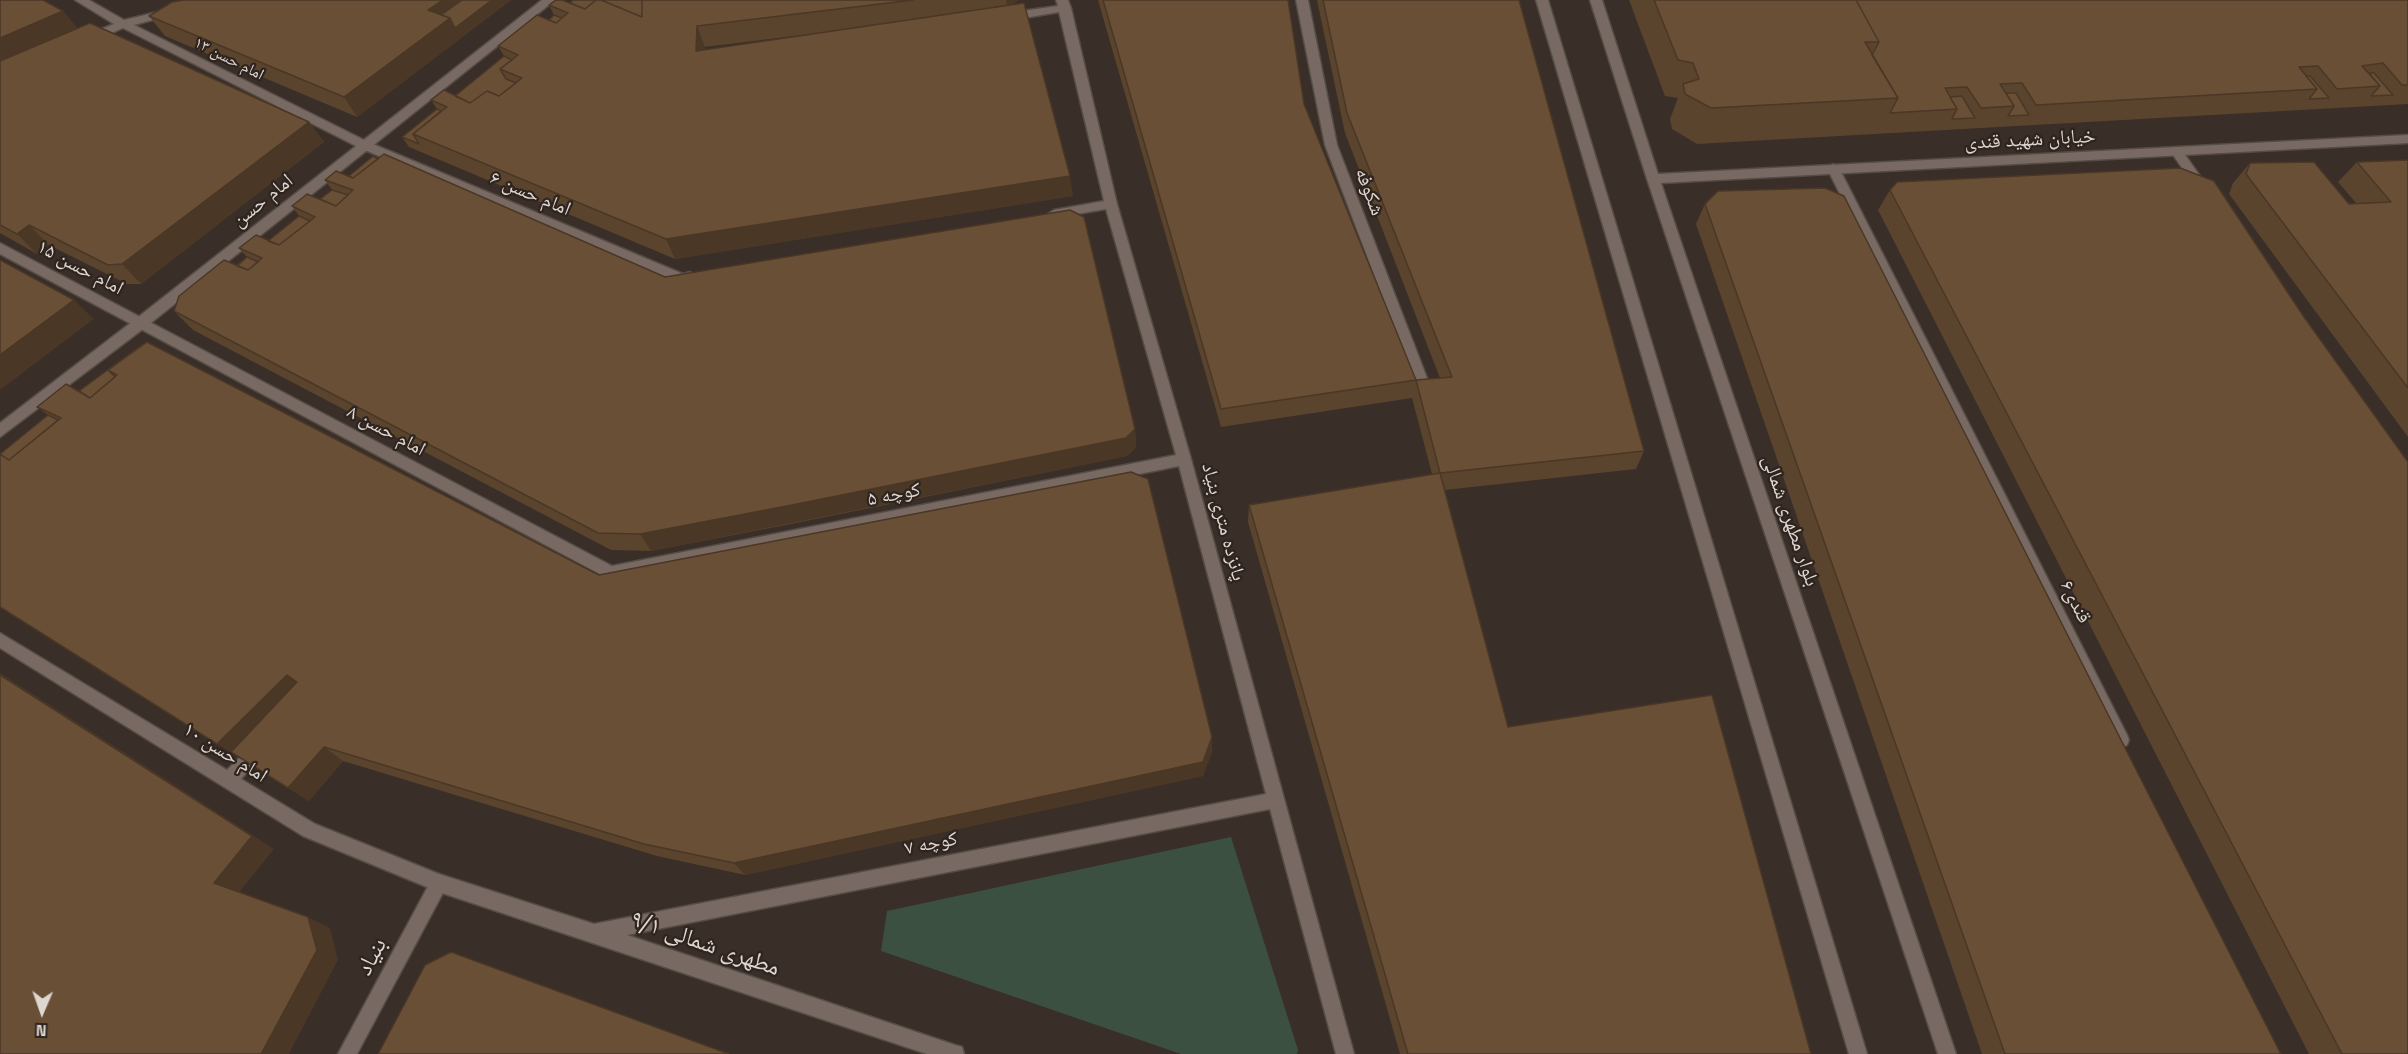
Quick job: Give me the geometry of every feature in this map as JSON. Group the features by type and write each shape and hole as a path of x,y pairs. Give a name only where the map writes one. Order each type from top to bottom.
{"street":[{"name":"امام حسن ۱۳","path":"81,0 123,24 364,145"},
{"name":"امام حسن","path":"0,431 142,322 549,0"},
{"name":"شکوفه","path":"1302,0 1331,146 1425,391"},
{"path":"1542,0 1858,1054"},
{"name":"بلوار مطهری شمالی","path":"1596,0 1653,179 1947,1054"},
{"path":"996,18 1063,4"},
{"name":"پانزده متری بنیاد","path":"1063,4 1111,204 1184,459 1345,1054"},
{"path":"82,42 123,24 187,8"},
{"name":"خیابان شهید قندی","path":"1653,179 2408,139"},
{"name":"امام حسن ۶","path":"364,145 682,279 705,275"},
{"path":"2177,152 2212,201"},
{"name":"قندی۶","path":"1833,168 2128,755"},
{"path":"1041,216 1111,204"},
{"name":"امام حسن ۱۵","path":"0,248 142,322"},
{"name":"امام حسن ۸","path":"142,322 611,573"},
{"name":"کوچه ۵","path":"611,573 1184,459"},
{"name":"امام حسن ۱۰","path":"0,640 309,830 439,883"},
{"path":"229,780 275,732"},
{"name":"کوچه ۷","path":"595,933 1276,800"},
{"name":"مطهری شمالی ۹/۱","path":"439,883 955,1054"},
{"name":"بنیاد","path":"347,1054 439,883"}],"green space":[{"path":"1231,837 1298,1050 1297,1054 1181,1054 881,951 887,911"}],"building":[{"path":"0,0 43,0 63,11 0,38"},
{"path":"184,0 443,0 428,10 450,18 344,97 149,16 172,2"},
{"path":"462,0 492,0 455,28 450,18 441,15"},
{"path":"556,0 585,9 596,0 601,0 642,17 642,0 913,0 697,26 696,51 1024,3 1070,176 666,239 413,134 447,107 431,100 444,90 470,103 487,91 499,96 522,78 500,69 518,55 498,46 537,15 556,23 568,13 549,5"},
{"path":"573,0 596,0 585,9 570,3"},
{"path":"601,0 642,0 642,17"},
{"path":"1103,0 1288,0 1304,104 1416,380 1221,409"},
{"path":"1323,0 1519,0 1644,451 1440,473 1416,380 1452,377 1347,113"},
{"path":"1654,0 1856,0 1879,42 1865,42 1898,98 1711,108 1685,94 1683,84 1699,79 1693,63 1678,60"},
{"path":"1856,0 2408,0 2408,85 2402,85 2383,63 2362,66 2380,86 2337,89 2318,66 2299,67 2317,89 2036,105 2022,83 2000,84 2014,106 1981,108 1967,87 1945,88 1957,109 1890,113 1898,98 1872,55 1879,42"},
{"path":"554,15 562,18 556,23 549,20"},
{"path":"90,23 309,122 122,264 108,265 29,225 17,234 0,225 0,61"},
{"path":"504,56 512,60 500,69 506,79 516,83 499,96 487,91 470,103 455,96"},
{"path":"2369,73 2374,73 2393,95 2371,96 2380,86"},
{"path":"2306,76 2310,76 2329,98 2309,99 2317,89"},
{"path":"2006,93 2016,93 2029,115 2008,116 2014,106"},
{"path":"1962,96 1975,118 1952,119 1957,109 1950,97"},
{"path":"437,109 441,111 413,134 419,144 402,137"},
{"path":"384,154 665,277 1070,210 1084,217 1135,429 1126,438 787,506 640,534 598,533 174,311 179,296 224,260 248,270 262,258 239,248 256,235 279,245 315,217 292,206 307,194 336,206 353,190 325,180 336,171 353,178"},
{"path":"373,156 378,159 353,178 349,176"},
{"path":"2408,160 2408,388 2246,174 2250,163 2314,162 2349,204 2391,202 2357,162"},
{"path":"2180,168 2214,181 2304,317 2408,462 2408,1054 2342,1054 1890,190 1897,182"},
{"path":"1825,188 1844,196 2281,1054 2005,1054 1705,204 1718,191"},
{"path":"332,190 348,195 336,206 320,199"},
{"path":"299,216 310,221 279,245 268,241"},
{"path":"247,257 258,262 248,270 237,266"},
{"path":"0,260 74,300 0,355"},
{"path":"147,342 599,575 1131,472 1148,479 1212,737 1203,762 734,863 644,844 324,747 288,788 231,752 297,682 287,675 217,744 0,607 0,454 9,460 61,418 37,407 66,384 90,398 117,375 108,370"},
{"path":"143,344 108,370 115,377 90,398 79,391"},
{"path":"48,415 58,420 9,460 0,454"},
{"path":"1440,473 1508,727 1712,695 1811,1054 1408,1054 1249,505"},
{"path":"0,675 252,836 214,883 308,917 317,950 261,1054 0,1054"},
{"path":"451,952 729,1054 378,1054 425,965"}]}
